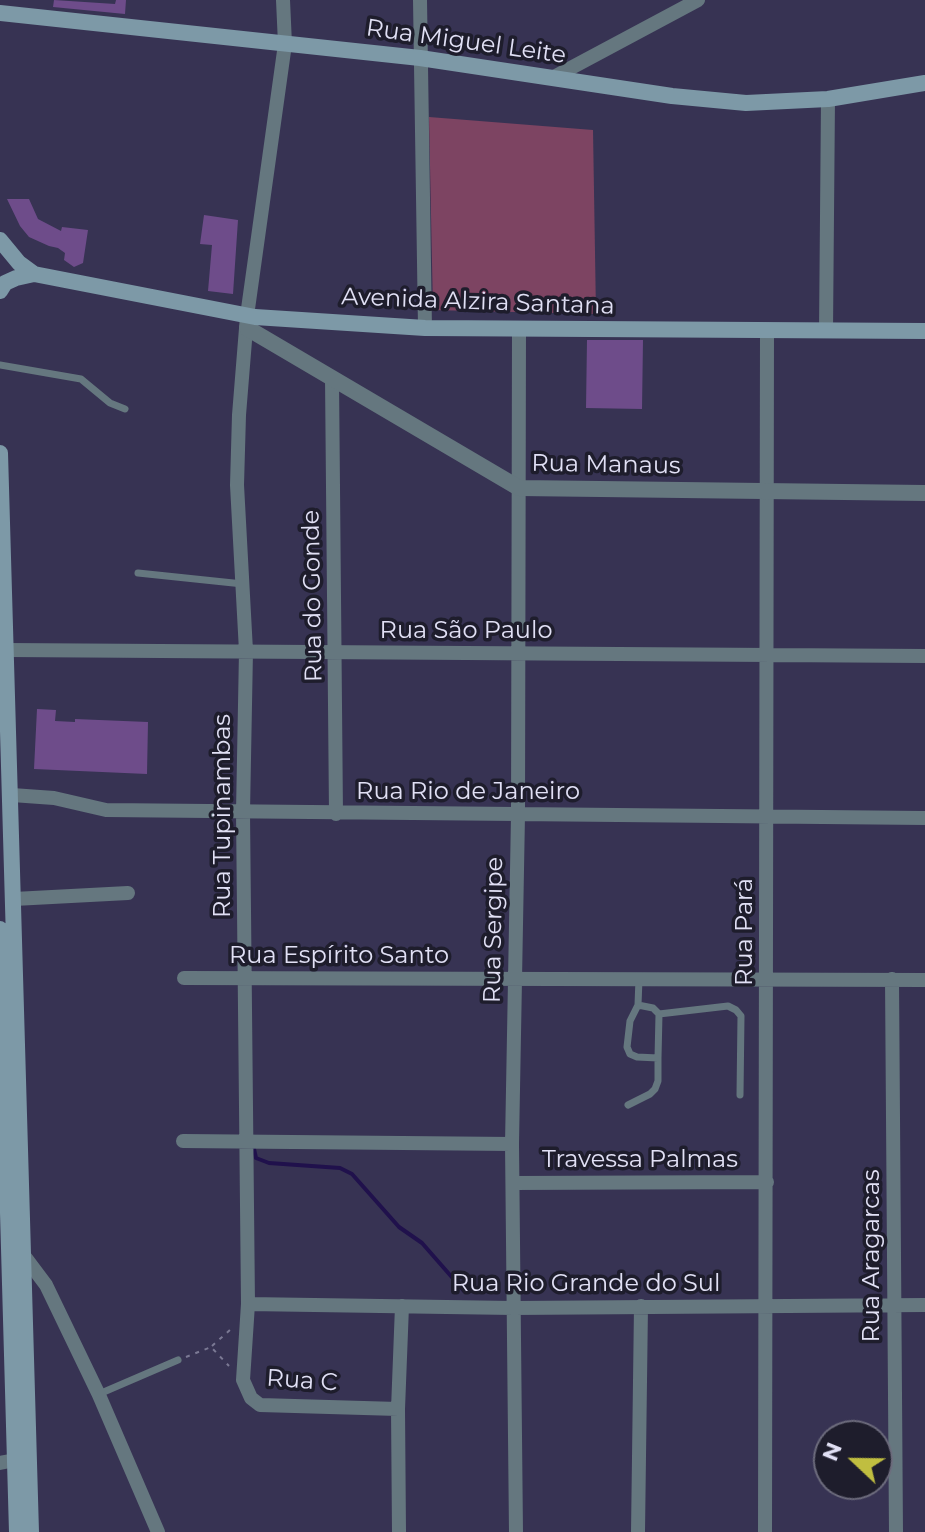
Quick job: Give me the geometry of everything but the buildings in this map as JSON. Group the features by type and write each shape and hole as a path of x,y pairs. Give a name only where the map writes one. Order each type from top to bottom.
{"main road":[{"name":"Rua Miguel Leite","path":"0,13 420,58 672,96 746,103 828,99 925,83"},
{"path":"0,240 9,253 34,274"},
{"name":"Avenida Alzira Santana","path":"34,274 247,322 425,328 925,331"},
{"path":"0,291 5,283 34,274"},
{"path":"0,453 7,650 6,794 14,899 21,1253 31,1532"},
{"path":"0,929 7,1462 17,1532"}],"street":[{"name":"Rua Tupinambas","path":"248,1309 243,812 246,651 237,471 247,322 285,44 283,0"},
{"path":"420,0 425,328"},
{"path":"554,77 698,0"},
{"path":"826,331 828,99"},
{"name":"Rua Manaus","path":"247,322 332,378 519,488 925,493"},
{"name":"Rua Sergipe","path":"516,1532 512,1144 518,815 519,328"},
{"name":"Rua Pará","path":"765,1532 767,332"},
{"name":"Rua do Gonde","path":"332,378 337,652 336,814"},
{"name":"Rua São Paulo","path":"7,650 925,656"},
{"name":"Rua Rio de Janeiro","path":"6,794 54,798 106,810 336,814 767,814 925,818"},
{"path":"14,899 128,893"},
{"name":"Rua Espírito Santo","path":"184,978 925,980"},
{"name":"Rua Aragarcas","path":"892,979 896,1532"},
{"path":"183,1141 512,1144"},
{"name":"Travessa Palmas","path":"513,1183 767,1182"},
{"path":"21,1253 46,1285 99,1395 158,1532"},
{"name":"Rua Rio Grande do Sul","path":"248,1309 925,1305"},
{"path":"399,1532 398,1409 402,1306"},
{"path":"638,1532 641,1306"},
{"name":"Rua C","path":"248,1309 243,1380 251,1398 260,1405 398,1409"}],"lane":[{"path":"0,365 81,379 110,403 125,409"},
{"path":"138,573 243,584"},
{"path":"639,979 638,1005 630,1021 627,1047 630,1054 637,1057 658,1058"},
{"path":"628,1105 650,1094 658,1081 659,1014 653,1008 638,1005"},
{"path":"659,1014 728,1006 736,1010 741,1016 740,1095"},
{"path":"99,1395 178,1360"}],"path":[{"path":"178,1360 211,1347 248,1309"},
{"path":"211,1347 243,1380"}],"shaded area":[{"path":"429,117 593,130 596,314 433,310"}],"waterway":[{"path":"254,1149 256,1158 269,1163 340,1168 352,1174 399,1227 422,1243 464,1291"}]}
